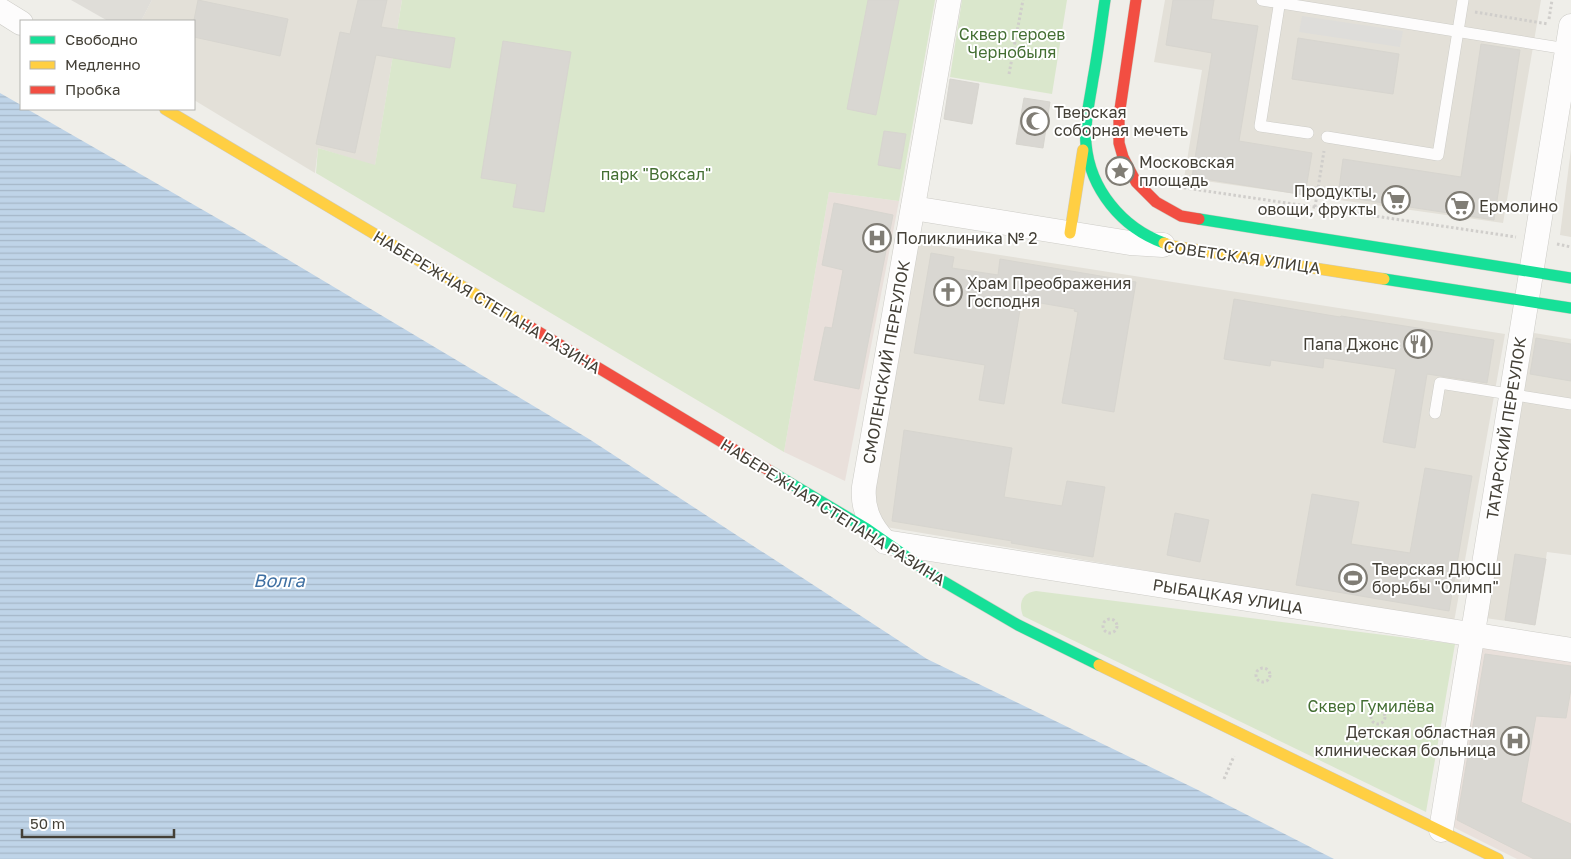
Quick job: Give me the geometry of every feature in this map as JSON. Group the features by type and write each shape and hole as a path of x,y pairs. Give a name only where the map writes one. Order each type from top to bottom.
{"street":[{"name":"СМОЛЕНСКИЙ ПЕРЕУЛОК","path":"885,542 869,520 863,494 949,0"},
{"path":"1070,233 1106,0"},
{"name":"СОВЕТСКАЯ УЛИЦА","path":"1136,0 1118,119 1118,134 1120,148 1127,169 1144,193 1161,206 1181,216 1571,278"},
{"path":"0,10 20,21"},
{"name":"ТАТАРСКИЙ ПЕРЕУЛОК","path":"1441,830 1567,49 1560,25"},
{"name":"НАБЕРЕЖНАЯ СТЕПАНА РАЗИНА","path":"167,110 867,529 934,576 1018,625 1498,859"},
{"path":"1086,126 1086,145 1090,163 1096,181 1105,198 1130,225 1155,240 1172,246"},
{"name":"СОВЕТСКАЯ УЛИЦА","path":"912,208 1130,243 1172,246 1571,308"},
{"name":"РЫБАЦКАЯ УЛИЦА","path":"885,542 1571,650"}],"lane":[{"path":"1262,0 1280,1 1567,49"},
{"path":"1280,1 1260,126 1308,133"},
{"path":"1327,137 1438,155 1462,5"},
{"path":"1435,413 1440,383 1571,404"}],"path":[{"path":"1009,74 1023,0"},
{"path":"1462,5 1560,25"},
{"path":"1315,207 1327,137"},
{"path":"1170,186 1571,246"},
{"path":"1108,619 1114,620 1117,625 1117,629 1112,634 1105,632 1103,628 1103,624 1108,619"},
{"path":"1262,668 1268,669 1270,673 1269,679 1264,682 1259,681 1256,676 1257,671 1262,668"},
{"path":"1375,710 1382,711 1385,716 1384,722 1378,725 1372,723 1370,718 1375,710"},
{"path":"1224,779 1238,748"}],"shaded area":[{"path":"71,0 152,0 142,20 106,20"},
{"path":"152,0 402,0 375,166 318,148 315,173 195,101 195,20 142,20"},
{"path":"1165,0 1541,0 1503,223 1184,178 1202,70 1154,62"},
{"path":"1302,16 1403,31 1400,47 1299,32"},
{"path":"1571,149 1571,237 1560,235"},
{"path":"829,192 899,201 845,481 784,452"},
{"path":"917,242 1505,334 1454,622 886,527 877,515 875,495"},
{"path":"1534,333 1571,339 1571,555 1547,552 1535,625 1485,618"},
{"name":"Детская областная клиническая больница","path":"1477,644 1571,659 1571,859 1517,859 1445,823"}],"green space":[{"name":"парк \"Воксал\"","path":"402,0 935,0 899,201 829,192 784,452 316,173 318,148 375,165"},
{"name":"Сквер героев Чернобыля","path":"962,0 1067,0 1052,94 950,77"},
{"name":"Сквер Гумилёва","path":"1036,591 1455,644 1426,812 1023,616 1022,599 1027,594"}],"water":[{"name":"Волга","path":"0,93 20,104 20,110 29,110 250,237 589,439 927,659 1198,790 1334,859 0,859"}],"building":[{"path":"198,0 288,19 280,56 195,37 194,20"},
{"path":"358,0 387,0 381,27 455,38 450,68 376,55 355,153 316,144 340,32 350,34"},
{"path":"868,0 899,0 876,115 847,109"},
{"path":"1173,0 1214,0 1211,19 1258,26 1239,141 1312,153 1305,195 1192,177 1212,53 1166,45"},
{"path":"1298,38 1399,54 1393,94 1292,79"},
{"path":"503,41 571,52 544,212 513,207 517,184 481,178"},
{"path":"1481,44 1520,50 1494,220 1338,196 1343,159 1461,177"},
{"path":"950,79 979,84 972,124 944,119"},
{"path":"1024,98 1050,102 1043,148 1016,144"},
{"path":"884,131 906,134 900,169 878,165"},
{"path":"834,203 893,215 859,389 814,380 825,327 832,328 843,270 822,265"},
{"path":"931,253 954,257 952,268 998,275 1000,259 1136,282 1114,412 1062,403 1078,312 1074,311 1075,309 1023,300 1004,404 979,400 985,365 914,353"},
{"path":"1234,299 1494,340 1487,383 1427,374 1415,448 1383,442 1396,369 1324,358 1323,368 1271,360 1270,366 1224,359"},
{"path":"1536,338 1571,344 1571,381 1530,374"},
{"path":"904,430 1012,448 1004,497 1062,506 1067,481 1105,487 1093,557 892,521"},
{"path":"1425,468 1472,476 1449,611 1296,585 1312,494 1359,502 1351,544 1410,553"},
{"path":"1175,513 1209,520 1200,562 1167,555"},
{"path":"1515,554 1546,559 1535,625 1505,620"},
{"name":"Детская областная клиническая больница","path":"1485,654 1571,666 1571,689 1566,718 1536,716 1521,802 1571,824 1571,859 1534,859 1457,820"}],"traffic: fast":[{"path":"1105,0 1087,119 1086,144 1089,161 1101,191 1111,205 1135,228 1164,243"},
{"path":"1199,219 1571,278"},
{"path":"1384,279 1571,308"},
{"path":"770,471 867,529 934,576 1018,625 1099,665"}],"traffic: slow":[{"path":"167,110 527,325"},
{"path":"1070,233 1083,150"},
{"path":"1164,243 1172,246 1384,279"},
{"path":"1099,665 1498,859"}],"traffic: jam":[{"path":"1136,0 1119,116 1119,143 1123,157 1136,182 1156,202 1181,216 1199,219"},
{"path":"527,325 770,471"}],"place":[{"name":"Тверская соборная мечеть","path":"1035,121"},
{"name":"Московская площадь","path":"1120,171"},
{"name":"Продукты, овощи, фрукты","path":"1396,200"},
{"name":"Ермолино","path":"1460,206"},
{"name":"Поликлиника № 2","path":"877,238"},
{"name":"Храм Преображения Господня","path":"948,292"},
{"name":"Папа Джонс","path":"1418,344"},
{"name":"Тверская ДЮСШ борьбы \"Олимп\"","path":"1353,578"},
{"name":"Детская областная клиническая больница","path":"1515,741"}]}
